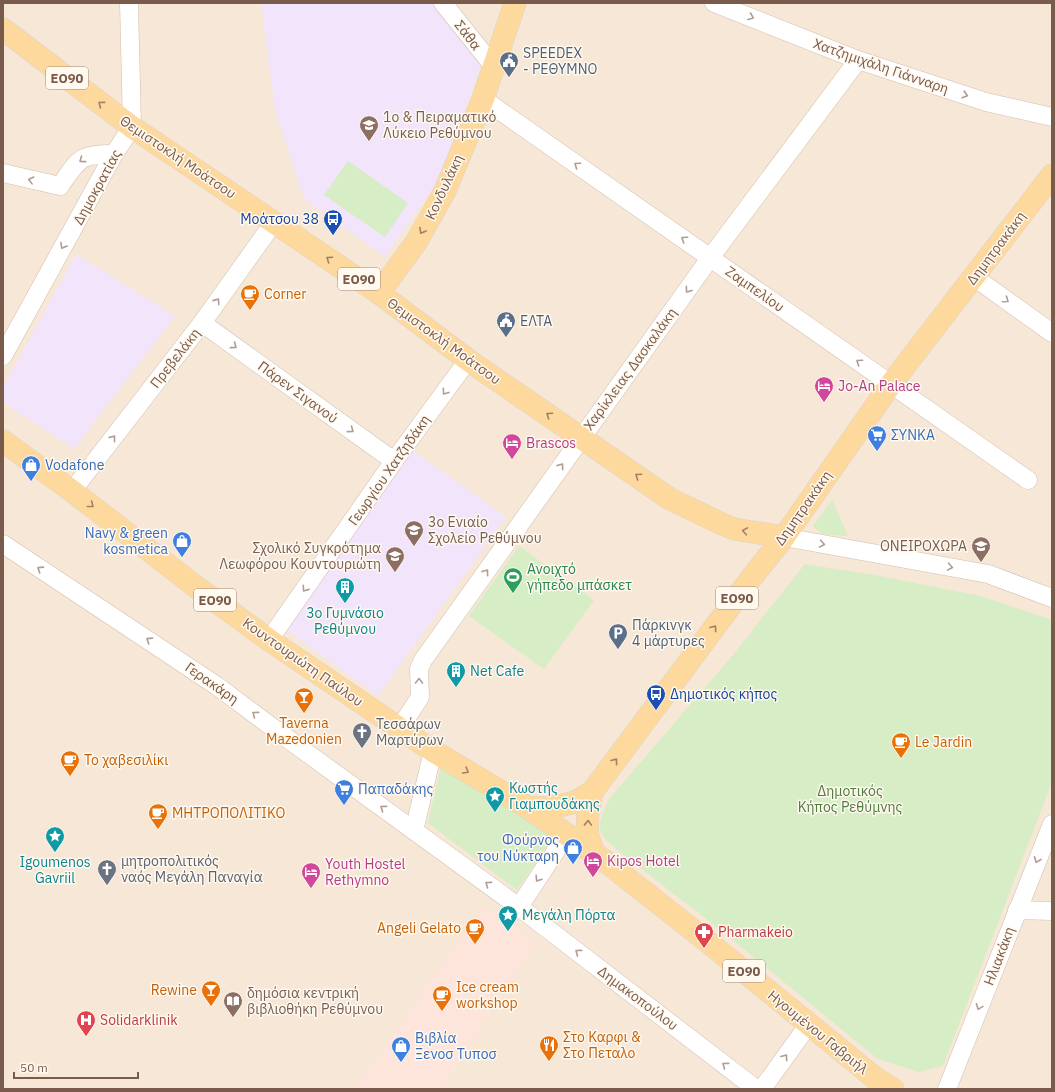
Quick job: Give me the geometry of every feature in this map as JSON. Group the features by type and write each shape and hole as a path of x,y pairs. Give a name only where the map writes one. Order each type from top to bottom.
{"main road":[{"name":"Κονδυλάκη","path":"379,293 417,241 445,191 494,67 515,3"},
{"name":"Θεμιστοκλή Μοάτσου","path":"3,29 132,127 379,293 468,360 670,499 734,529 784,537"},
{"name":"Δημητρακάκη","path":"594,853 587,834 588,811 592,792 752,577 784,537 891,384 1052,175"},
{"name":"Κουντουριώτη Παύλου","path":"3,441 72,491 195,586 269,640 432,751"},
{"name":"ΕΟ90","path":"432,751 527,807 594,853"},
{"name":"ΕΟ90","path":"527,807 551,808 575,802 592,792"},
{"name":"Ηγουμένου Γαβριήλ","path":"594,853 708,942 875,1078 894,1089"}],"street":[{"path":"129,3 132,127"},
{"name":"Σάθα","path":"443,3 494,67"},
{"name":"Χατζημιχάλη Γιάνναρη","path":"714,3 858,60 986,102 1052,117"},
{"name":"Χαρίκλειας Δασκαλάκη","path":"400,728 420,697 419,669 423,660 710,258 858,60"},
{"name":"Ζαμπελίου","path":"482,99 1028,480"},
{"name":"Δημοκρατίας","path":"3,356 114,154 132,127"},
{"path":"3,173 60,186 75,165 84,157 96,154 114,154"},
{"name":"Πρεβελάκη","path":"72,491 202,323 274,222"},
{"path":"974,277 1052,333"},
{"name":"Πάρεν Σιγανού","path":"202,323 394,461"},
{"name":"Γεωργίου Χατζηδάκη","path":"269,640 394,461 468,360"},
{"path":"784,537 988,574 1052,598"},
{"name":"Γερακάρη","path":"3,544 217,686 414,831"},
{"path":"432,751 414,831 519,907 567,834"},
{"name":"Ηλιακάκη","path":"947,1089 1052,824"},
{"name":"Δημακοπούλου","path":"519,907 756,1089"},
{"path":"1017,910 1052,911"},
{"path":"762,1089 809,1024"}],"shaded area":[{"path":"3,3 1052,3 1052,1089 3,1089"},
{"name":"1ο & Πειραματικό Λύκειο Ρεθύμνου","path":"261,3 432,3 481,64 442,174 385,257 304,199 275,110"},
{"path":"76,254 175,316 74,449 3,402 3,387"},
{"name":"Σχολικό Συγκρότημα Λεωφόρου Κουντουριώτη","path":"412,450 506,517 378,696 284,628"},
{"path":"484,905 536,943 441,1089 354,1089"}],"green space":[{"path":"348,161 408,203 385,237 324,195"},
{"path":"832,500 848,536 822,534 813,526"},
{"path":"519,546 594,600 544,669 469,616"},
{"name":"Δημοτικός Κήπος Ρεθύμνης","path":"805,564 879,576 981,596 1052,620 1052,782 943,1066 919,1072 878,1059 718,928 616,849 605,838 600,830 602,816 609,799 733,655"},
{"path":"441,765 557,832 517,890 428,823"}],"place":[{"name":"SPEEDEX - ΡΕΘΥΜΝΟ","path":"509,78"},
{"name":"1ο & Πειραματικό Λύκειο Ρεθύμνου","path":"369,142"},
{"name":"Μοάτσου 38","path":"333,236"},
{"name":"Corner","path":"250,311"},
{"name":"ΕΛΤΑ","path":"506,338"},
{"name":"Jo-An Palace","path":"824,403"},
{"name":"ΣΥΝΚΑ","path":"877,452"},
{"name":"Brascos","path":"512,460"},
{"name":"Vodafone","path":"31,482"},
{"name":"3ο Ενιαίο Σχολείο Ρεθύμνου","path":"414,547"},
{"name":"Navy & green kosmetica","path":"182,558"},
{"name":"ΟΝΕΙΡΟΧΩΡΑ","path":"981,563"},
{"name":"Σχολικό Συγκρότημα Λεωφόρου Κουντουριώτη","path":"395,573"},
{"name":"Ανοιχτό γήπεδο μπάσκετ","path":"513,594"},
{"name":"3o Γυμνάσιο Ρεθύμνου","path":"345,604"},
{"name":"Πάρκινγκ 4 μάρτυρες","path":"618,650"},
{"name":"Net Cafe","path":"456,688"},
{"name":"Δημοτικός κήπος","path":"656,711"},
{"name":"Taverna Mazedonien","path":"304,714"},
{"name":"Τεσσάρων Μαρτύρων","path":"362,749"},
{"name":"Le Jardin","path":"901,759"},
{"name":"Το χαβεσιλίκι","path":"70,777"},
{"name":"Παπαδάκης","path":"344,806"},
{"name":"Κωστής Γιαμπουδάκης","path":"495,813"},
{"name":"ΜΗΤΡΟΠΟΛΙΤΙΚΟ","path":"158,830"},
{"name":"Igoumenos Gavriil","path":"55,853"},
{"name":"Φούρνος του Νύκταρη","path":"573,865"},
{"name":"Kipos Hotel","path":"593,878"},
{"name":"μητροπολιτικός ναός Μεγάλη Παναγία","path":"107,886"},
{"name":"Youth Hostel Rethymno","path":"311,889"},
{"name":"Μεγάλη Πόρτα","path":"508,932"},
{"name":"Angeli Gelato","path":"475,945"},
{"name":"Pharmakeio","path":"704,949"},
{"name":"Rewine","path":"211,1007"},
{"name":"Ice cream workshop","path":"442,1012"},
{"name":"δημόσια κεντρική βιβλιοθήκη Ρεθύμνου","path":"233,1018"},
{"name":"Solidarklinik","path":"86,1037"},
{"name":"Στο Καρφι & Στο Πεταλο","path":"549,1062"},
{"name":"Βιβλία Ξενοσ Τυποσ","path":"401,1063"}]}
